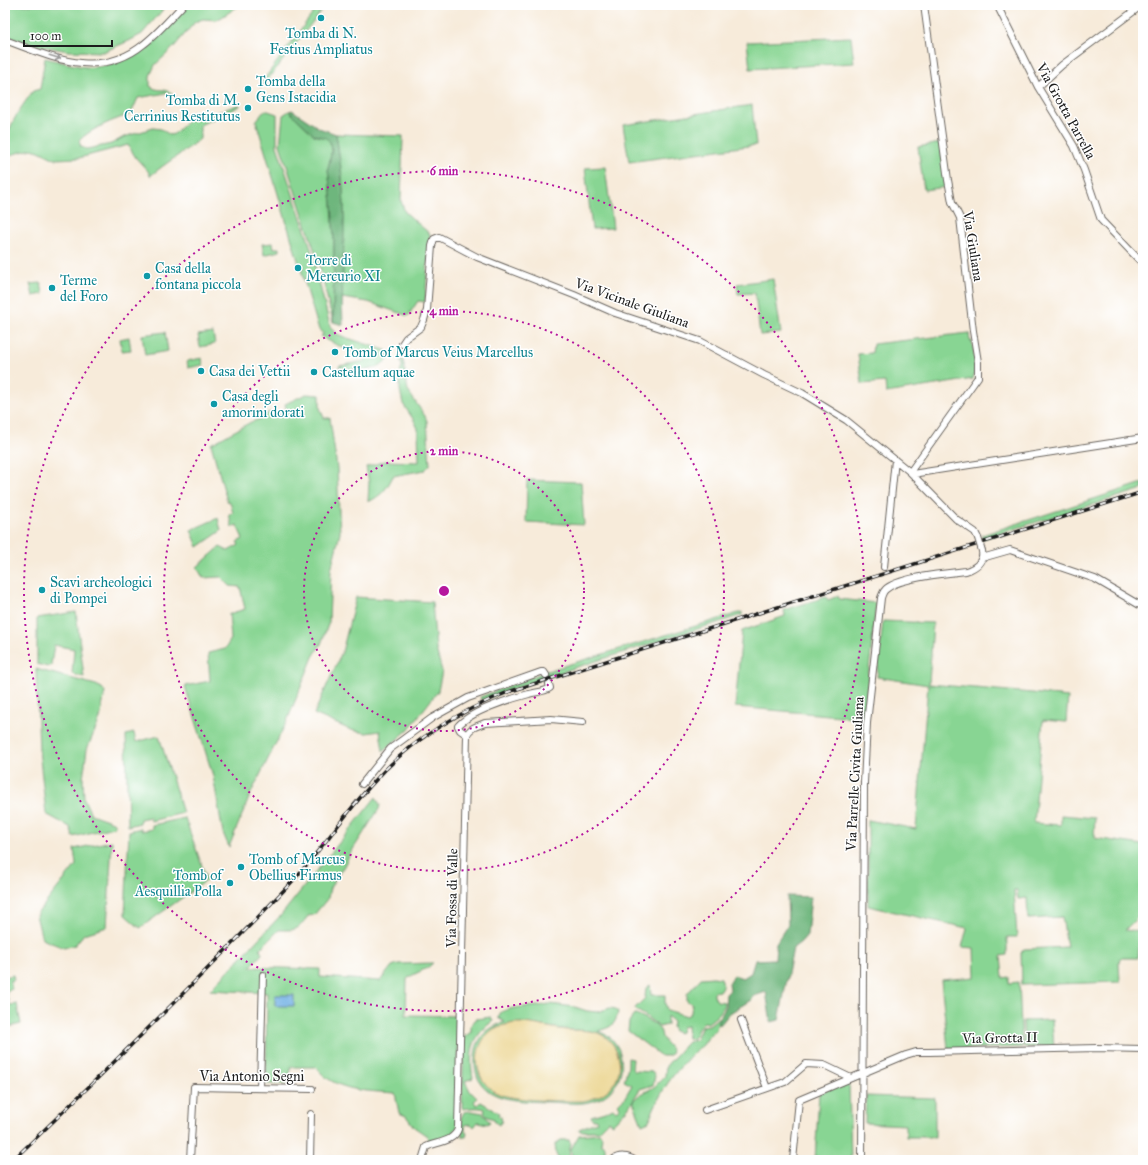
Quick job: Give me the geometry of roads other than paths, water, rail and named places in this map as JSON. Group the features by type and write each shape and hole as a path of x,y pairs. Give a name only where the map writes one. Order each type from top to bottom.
{"street":[{"path":"5,40 71,62 89,64 103,63 122,58 145,44 183,5"},
{"name":"Via Giuliana","path":"911,473 978,377 978,362 960,218 952,202 948,180 924,5"},
{"name":"Via Grotta Parrella","path":"997,5 1038,87 1074,146 1101,220 1143,264"},
{"path":"1038,87 1062,65 1142,5"},
{"name":"Via Vicinale Giuliana","path":"402,344 421,326 424,320 427,310 432,246 434,239 439,238 477,258 574,295 616,313 680,333 712,346 750,368 796,390 834,412 911,473"},
{"path":"911,473 1143,438"},
{"path":"884,568 895,460"},
{"path":"911,473 956,519 975,532 982,554 1010,550 1095,579 1143,607"},
{"name":"Via Parrelle Civita Giuliana","path":"862,1160 862,848 865,753 881,598 886,589 890,586 930,575 966,571 976,567 982,554"},
{"path":"362,784 390,749 432,718 468,698 541,672 544,672 546,675"},
{"path":"549,684 550,688 547,690 498,704 462,721 458,726 460,730 467,735 475,726 485,723 551,719 583,722"},
{"name":"Via Fossa di Valle","path":"422,1160 426,1146 450,1139 457,1134 458,1129 467,735"},
{"path":"260,1088 262,975"},
{"path":"741,1020 768,1088"},
{"name":"Via Grotta II","path":"793,1160 799,1100 906,1055 916,1052 1143,1049"},
{"path":"705,1110 785,1082 806,1064 824,1065 851,1078"},
{"name":"Via Antonio Segni","path":"190,1160 194,1086 312,1089"},
{"path":"310,1160 311,1114"},
{"path":"613,1160 623,1157 634,1160"}],"water":[{"path":"275,995 294,995 294,1006 275,1006"}],"railway":[{"path":"13,1160 152,1025 287,887 386,769 402,754 434,730 452,719 508,692 1143,492"}],"place":[{"name":"Tomba di N. Festius Ampliatus","path":"321,18"},
{"name":"Tomba della Gens Istacidia","path":"248,89"},
{"name":"Tomba di M. Cerrinius Restitutus","path":"248,108"},
{"name":"Torre di Mercurio XI","path":"298,268"},
{"name":"Casa della fontana piccola","path":"147,276"},
{"name":"Terme del Foro","path":"52,288"},
{"name":"Tomb of Marcus Veius Marcellus","path":"335,352"},
{"name":"Casa dei Vettii","path":"201,371"},
{"name":"Castellum aquae","path":"314,372"},
{"name":"Casa degli amorini dorati","path":"214,404"},
{"name":"Scavi archeologici di Pompei","path":"42,590"},
{"name":"Tomb of Marcus Obellius Firmus","path":"241,867"},
{"name":"Tomb of Aesquillia Polla","path":"230,883"}]}
